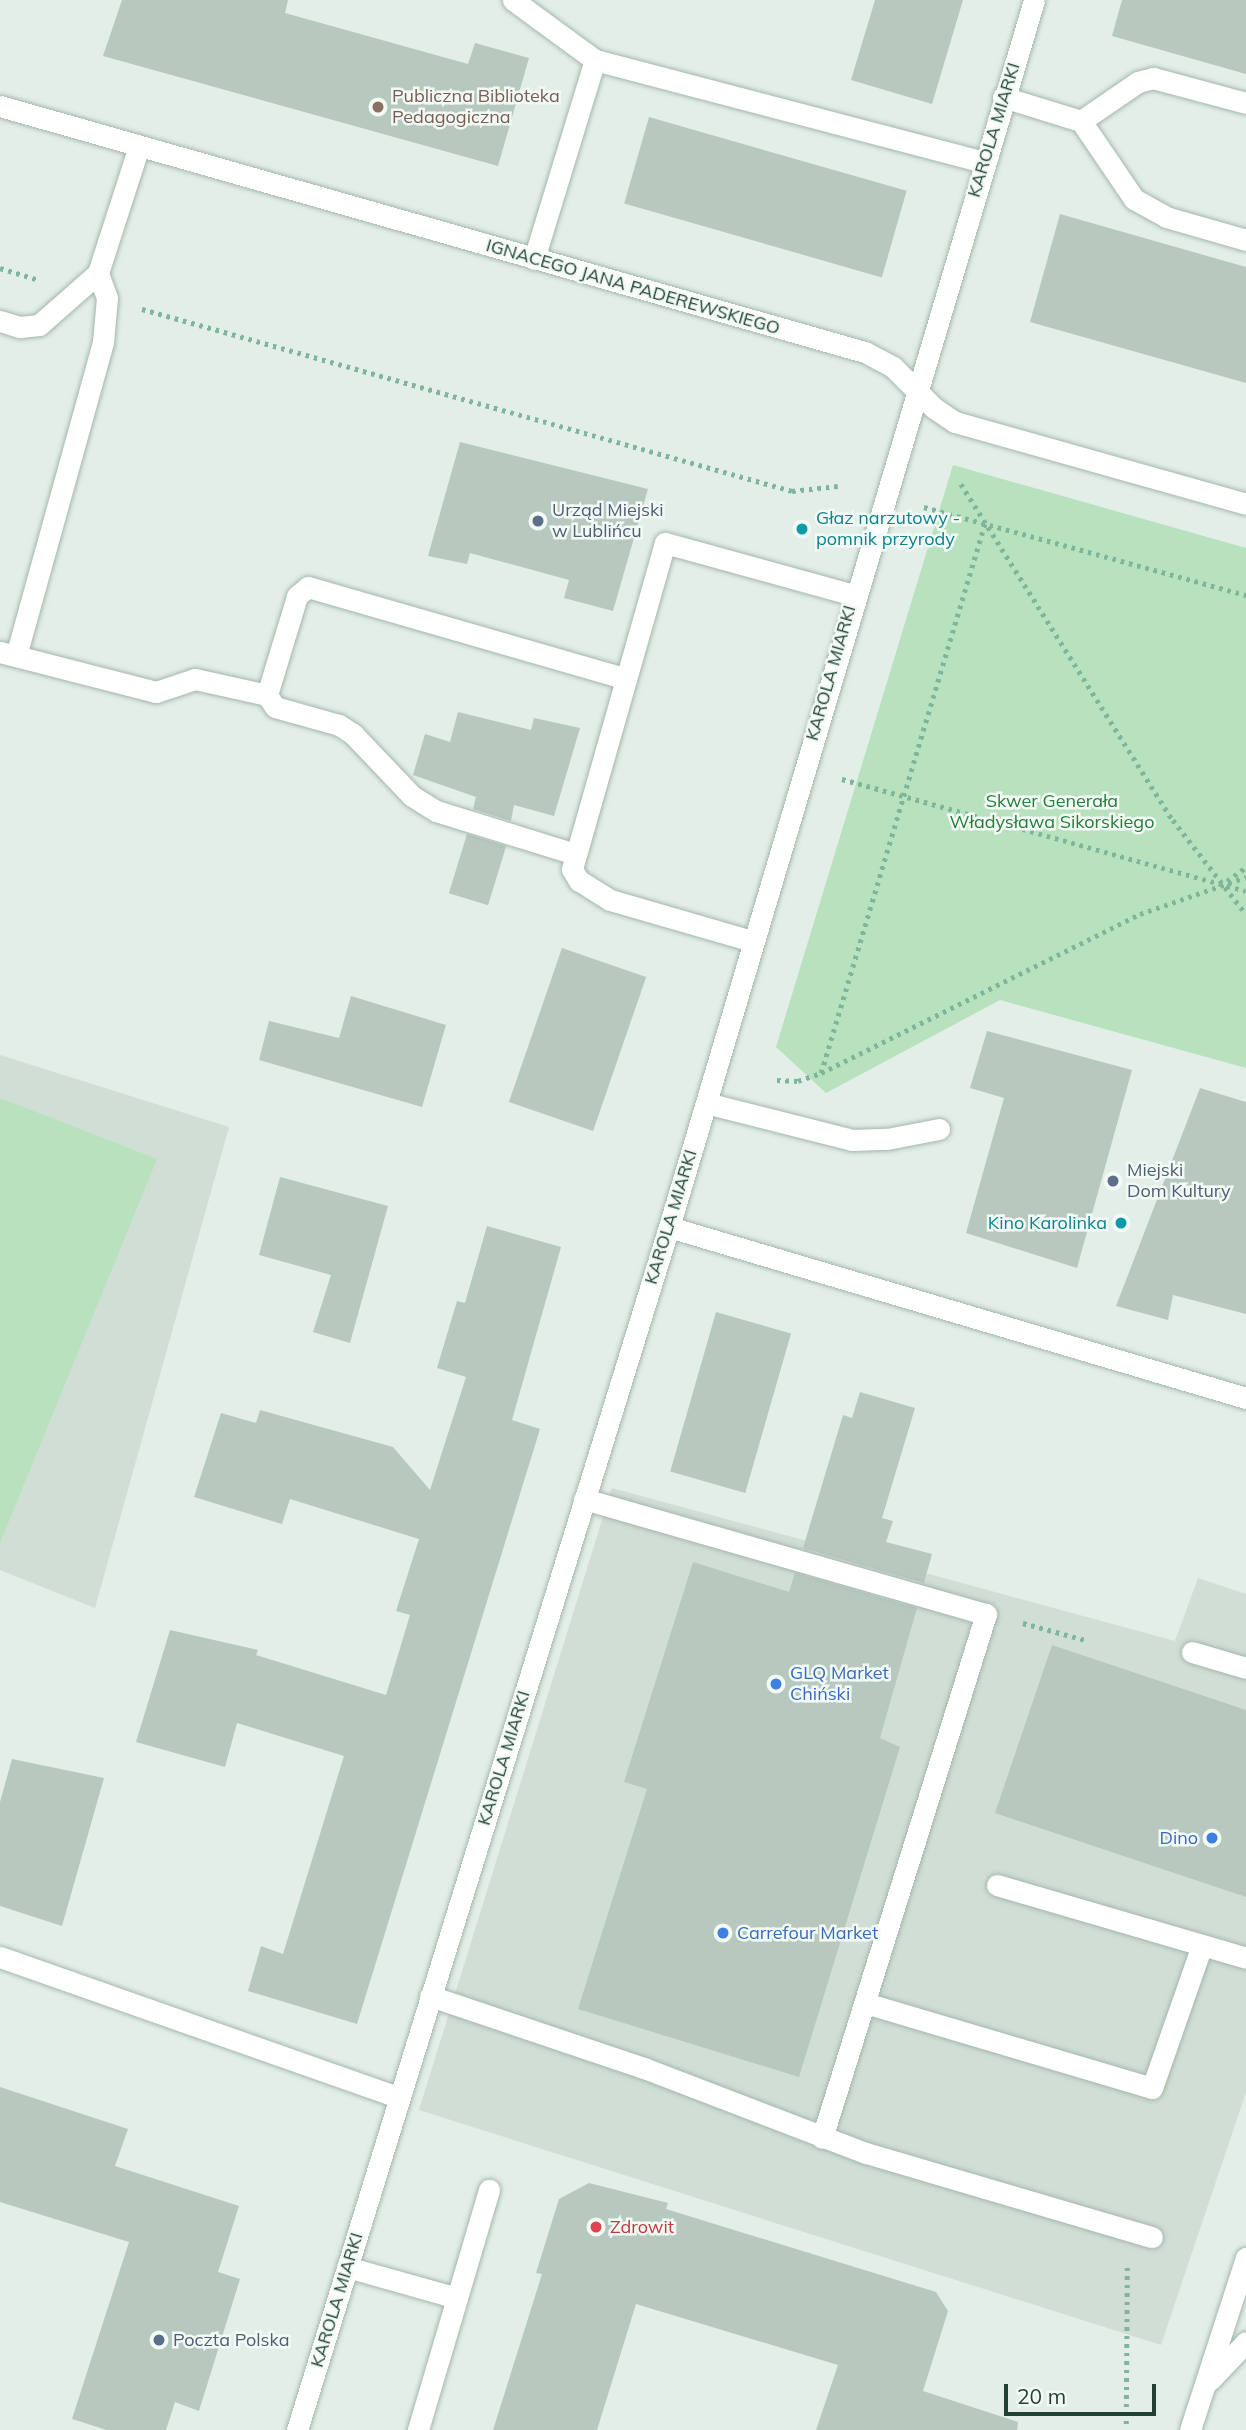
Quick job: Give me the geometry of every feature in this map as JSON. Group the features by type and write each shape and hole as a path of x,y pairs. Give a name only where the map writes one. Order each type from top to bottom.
{"street":[{"path":"513,0 595,60 984,162"},
{"name":"KAROLA MIARKI","path":"298,2430 398,2097 669,1227 854,595 1034,0"},
{"path":"534,259 595,60"},
{"path":"1081,121 1138,82 1153,78 1246,103"},
{"path":"1003,97 1081,121 1134,199 1166,218 1246,240"},
{"name":"IGNACEGO JANA PADEREWSKIEGO","path":"0,106 865,352 893,367 934,408 955,422 1246,505"},
{"path":"0,321 20,327 39,324 98,273 139,146"},
{"path":"98,273 107,298 103,342 8,654 156,692 195,679 267,695 275,707 339,726 353,734 412,796 436,811 575,854"},
{"path":"752,941 610,900 579,881 572,869 665,543 854,595"},
{"path":"267,695 297,596 308,587 626,679"},
{"path":"706,1103 852,1140 887,1139 939,1129"},
{"path":"669,1227 1246,1398"},
{"path":"584,1499 986,1614 822,2138"},
{"path":"1192,1652 1246,1668"},
{"path":"996,1885 1246,1958"},
{"path":"866,2003 1152,2088 1202,1945"},
{"path":"0,1957 398,2097"},
{"path":"430,1996 644,2068 822,2138 1152,2237"},
{"path":"418,2430 489,2190"},
{"path":"1190,2430 1246,2258"},
{"path":"347,2267 457,2298"},
{"path":"1206,2385 1246,2342"}],"path":[{"path":"0,268 46,281"},
{"path":"135,307 792,491 838,486"},
{"path":"961,484 1173,820 1246,914"},
{"path":"924,508 1246,596"},
{"path":"821,1073 985,523"},
{"path":"842,779 1155,869 1223,883 1246,891"},
{"path":"1223,883 1246,867"},
{"path":"764,1077 798,1081 821,1073 1140,914 1246,877"},
{"path":"1022,1623 1085,1640"},
{"path":"1126,2424 1127,2230"}],"shaded area":[{"path":"0,1055 229,1127 95,1608 0,1570"},
{"path":"612,1488 1175,1641 1198,1578 1246,1594 1246,2092 1161,2345 419,2110"}],"green space":[{"name":"Skwer Generała Władysława Sikorskiego","path":"953,465 1246,548 1246,1068 1000,1000 826,1093 776,1047"},
{"path":"0,1098 157,1159 0,1543"}],"building":[{"path":"122,0 288,0 285,13 468,64 475,43 529,58 498,166 103,56"},
{"path":"875,0 963,0 932,104 851,80"},
{"path":"1122,0 1246,0 1246,74 1112,36"},
{"path":"649,117 907,191 882,277 624,204"},
{"path":"1060,214 1246,267 1246,383 1030,322"},
{"name":"Urząd Miejski w Lublińcu","path":"460,442 648,489 613,611 564,598 569,580 470,553 467,564 428,556"},
{"path":"458,712 531,730 534,718 580,728 554,816 514,805 511,821 473,809 476,797 413,775 425,734 450,742"},
{"path":"467,834 506,846 488,905 449,893"},
{"path":"562,948 646,977 593,1131 509,1102"},
{"path":"351,996 446,1025 422,1107 259,1060 269,1021 339,1038"},
{"path":"987,1031 1132,1070 1077,1268 966,1233 1004,1098 970,1088"},
{"path":"1200,1088 1246,1102 1246,1314 1173,1295 1168,1320 1116,1306"},
{"path":"280,1177 388,1206 350,1343 313,1332 331,1275 259,1255"},
{"path":"487,1226 561,1247 512,1420 540,1429 357,2024 248,1991 261,1946 283,1954 344,1756 237,1723 225,1767 136,1742 170,1630 258,1650 256,1655 386,1695 410,1615 396,1611 419,1539 290,1499 282,1524 194,1497 221,1413 256,1423 260,1410 393,1447 430,1490 466,1377 437,1368 457,1301 465,1303"},
{"path":"716,1312 791,1333 745,1493 670,1472"},
{"path":"860,1392 915,1408 882,1518 893,1521 886,1542 932,1554 924,1583 803,1548 843,1415 852,1418"},
{"path":"693,1562 789,1592 795,1573 917,1608 880,1738 900,1747 799,2077 578,2009 647,1789 624,1782"},
{"path":"1052,1645 1246,1710 1246,1897 995,1813"},
{"path":"12,1759 104,1778 62,1926 0,1906 0,1802"},
{"name":"Poczta Polska","path":"0,2087 128,2129 115,2166 239,2206 218,2272 240,2279 199,2411 175,2402 166,2430 107,2430 72,2419 129,2242 0,2202"},
{"path":"589,2183 668,2203 666,2209 936,2292 948,2311 923,2391 1018,2422 1017,2430 816,2430 838,2365 636,2304 597,2430 493,2430 542,2274 536,2273 559,2199"}],"place":[{"name":"Publiczna Biblioteka Pedagogiczna","path":"378,107"},
{"name":"Urząd Miejski w Lublińcu","path":"538,521"},
{"name":"Głaz narzutowy - pomnik przyrody","path":"802,529"},
{"name":"Miejski Dom Kultury","path":"1113,1181"},
{"name":"Kino Karolinka","path":"1121,1223"},
{"name":"GLQ Market Chiński","path":"776,1684"},
{"name":"Dino","path":"1212,1838"},
{"name":"Carrefour Market","path":"723,1933"},
{"name":"Zdrowit","path":"596,2227"},
{"name":"Poczta Polska","path":"159,2340"}]}
